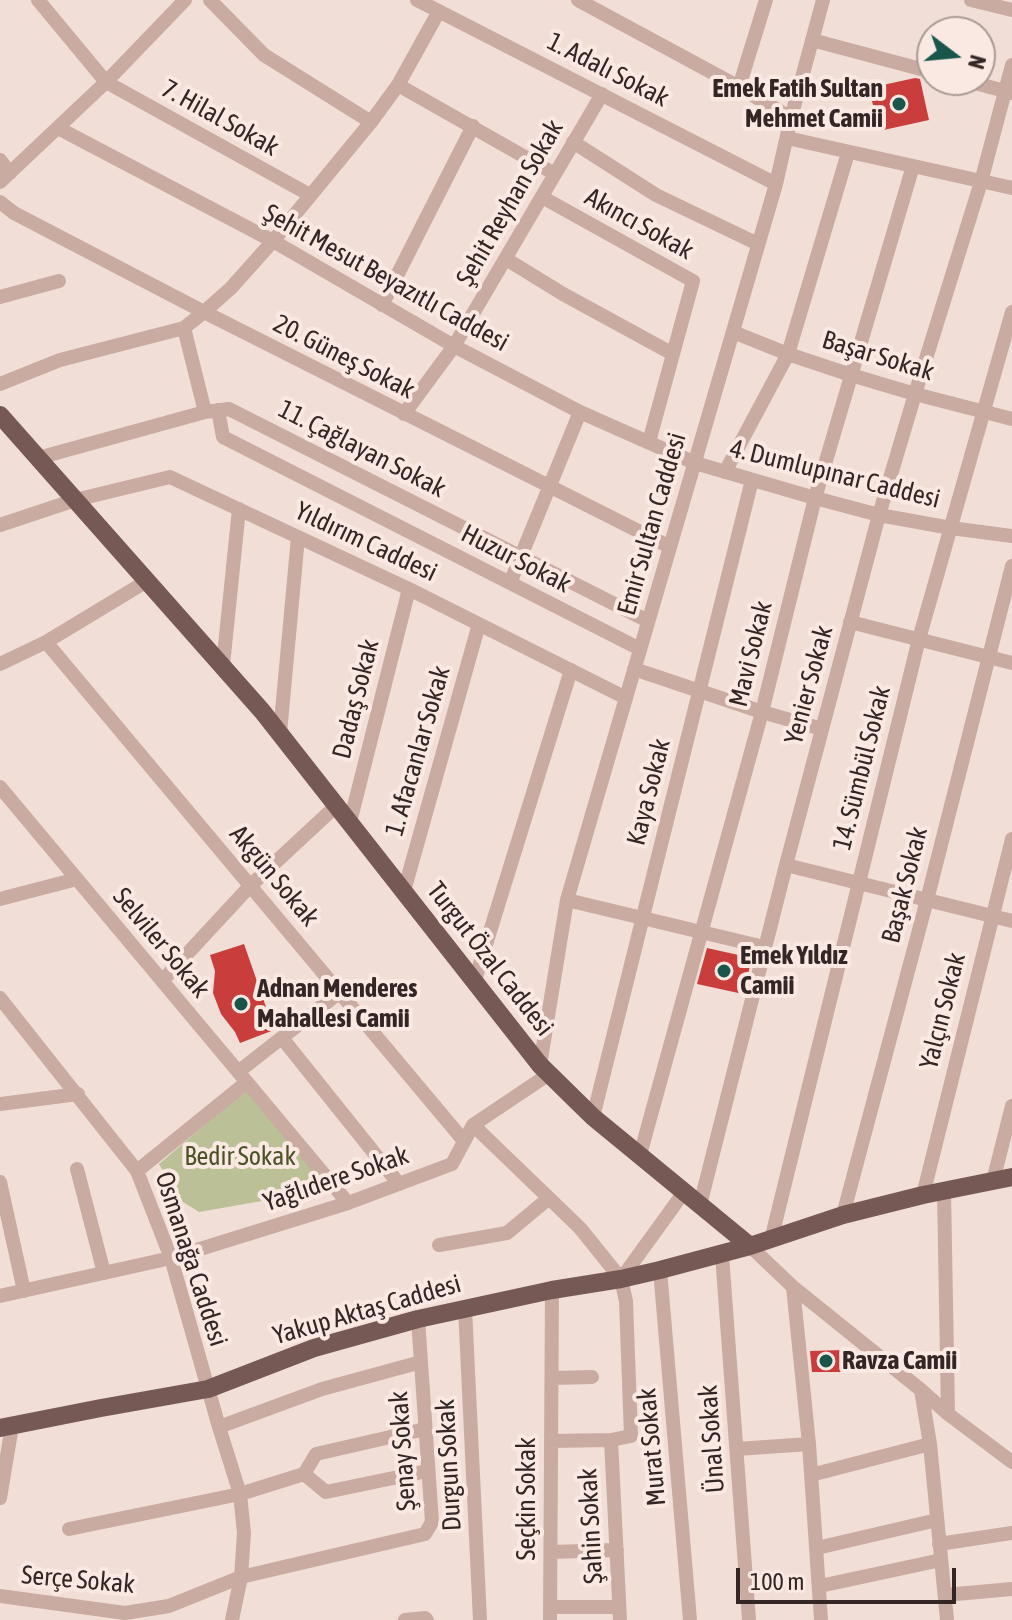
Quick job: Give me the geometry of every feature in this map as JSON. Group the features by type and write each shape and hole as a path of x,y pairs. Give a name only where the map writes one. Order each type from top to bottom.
{"main road":[{"name":"Turgut Özal Caddesi","path":"0,415 280,733 545,1069 593,1117 750,1246"},
{"name":"Yakup Aktaş Caddesi","path":"6,1427 208,1389 314,1348 418,1319 660,1270 722,1255 843,1215 1003,1179"}],"street":[{"path":"38,0 106,82"},
{"path":"0,160 5,177 106,82 185,0"},
{"path":"210,0 264,55 371,122"},
{"name":"1. Adalı Sokak","path":"417,0 776,184"},
{"path":"578,0 791,118"},
{"path":"739,87 766,0"},
{"name":"Emir Sultan Caddesi","path":"545,1069 567,900 776,184 823,0"},
{"path":"971,0 1012,10"},
{"path":"0,384 60,360 184,328 204,312 231,288 273,241 371,122 398,85 439,11"},
{"path":"812,40 916,68"},
{"name":"Yenier Sokak","path":"700,1205 764,947 879,515 1009,92 1012,65"},
{"name":"7. Hilal Sokak","path":"106,82 310,195"},
{"path":"398,85 555,174"},
{"name":"Şehit Reyhan Sokak","path":"404,414 454,346 602,94"},
{"path":"382,305 473,126"},
{"name":"Şehit Mesut Beyazıtlı Caddesi","path":"58,128 273,241 454,346 580,412 695,463"},
{"path":"787,138 1012,188"},
{"path":"573,142 656,195 758,244"},
{"path":"725,472 788,354 848,153"},
{"name":"Mavi Sokak","path":"640,1155 762,712 815,498 913,166"},
{"name":"Akıncı Sokak","path":"542,197 693,281 649,442"},
{"name":"20. Güneş Sokak","path":"0,202 14,213 204,312 670,547"},
{"path":"506,259 673,354"},
{"path":"0,297 59,281"},
{"name":"14. Sümbül Sokak","path":"771,1240 919,639 1012,312"},
{"path":"38,458 211,411 184,328"},
{"name":"Başar Sokak","path":"733,332 851,375 1012,419"},
{"name":"11. Çağlayan Sokak","path":"211,411 229,409 648,621"},
{"name":"Huzur Sokak","path":"211,411 223,437 640,649"},
{"path":"510,583 580,412"},
{"name":"4. Dumlupınar Caddesi","path":"695,463 879,515 1012,536"},
{"name":"Yıldırım Caddesi","path":"0,525 75,500 170,477 409,589 626,698"},
{"name":"Kaya Sokak","path":"593,1117 752,480"},
{"path":"223,665 239,509"},
{"path":"280,733 298,537"},
{"name":"Başak Sokak","path":"843,1215 1012,566"},
{"path":"0,664 46,642 147,581"},
{"name":"Dadaş Sokak","path":"350,822 409,589"},
{"path":"850,622 1012,663"},
{"name":"1. Afacanlar Sokak","path":"404,891 479,624"},
{"name":"Akgün Sokak","path":"46,642 464,1141"},
{"path":"634,669 822,729"},
{"path":"475,980 571,670"},
{"name":"Selviler Sokak","path":"0,787 348,1203"},
{"path":"162,981 250,886 336,806"},
{"name":"Yalçın Sokak","path":"923,1195 1012,839"},
{"path":"786,865 1012,921"},
{"path":"0,899 77,879"},
{"path":"567,900 764,947"},
{"path":"137,1171 282,1038 340,992"},
{"name":"Osmanağa Caddesi","path":"0,998 137,1171 171,1258 240,1494 244,1533 241,1577 232,1620"},
{"path":"282,1038 399,1184"},
{"name":"Yağlıdere Sokak","path":"0,1296 171,1258 348,1203 452,1164 473,1125 545,1069"},
{"path":"0,1104 78,1094"},
{"path":"1003,1179 1012,1106"},
{"path":"473,1125 580,1228 621,1279 626,1301 631,1436 611,1440"},
{"path":"77,1169 104,1273"},
{"path":"0,1182 24,1291"},
{"path":"944,1191 948,1414"},
{"path":"621,1279 684,1192"},
{"path":"439,1245 507,1233 549,1198"},
{"name":"Turgut Özal Caddesi","path":"750,1246 793,1287 948,1414 1012,1462"},
{"name":"Ünal Sokak","path":"722,1255 749,1620"},
{"name":"Murat Sokak","path":"660,1270 690,1620"},
{"path":"793,1287 809,1444 821,1620"},
{"name":"Seçkin Sokak","path":"550,1614 552,1290"},
{"name":"Durgun Sokak","path":"465,1308 480,1620"},
{"name":"Şenay Sokak","path":"241,1577 425,1534 432,1522 418,1319"},
{"path":"219,1427 322,1389 421,1362"},
{"path":"552,1378 592,1377"},
{"path":"921,1390 930,1444 947,1620"},
{"path":"0,1498 6,1427"},
{"path":"69,1529 240,1494 304,1474 316,1454 425,1429"},
{"name":"Şahin Sokak","path":"551,1441 611,1440 619,1614"},
{"path":"737,1449 809,1444"},
{"path":"811,1475 930,1444"},
{"path":"304,1474 326,1492 427,1471"},
{"path":"817,1548 937,1520"},
{"path":"939,1544 1012,1533"},
{"path":"551,1552 617,1550"},
{"path":"820,1586 941,1560"},
{"name":"Serçe Sokak","path":"0,1596 125,1613 169,1606 241,1577"},
{"path":"945,1595 1012,1589"},
{"path":"550,1614 619,1614"},
{"path":"405,1620 427,1620"}],"green space":[{"name":"Bedir Sokak","path":"247,1089 319,1178 309,1188 279,1198 199,1212 180,1200 159,1164"}],"building":[{"name":"Emek Fatih Sultan Mehmet Camii","path":"916,78 916,96 924,96 929,120 879,131 869,88"},
{"name":"Adnan Menderes Mahallesi Camii","path":"244,944 274,1030 240,1043 221,1014 213,993 215,971 210,955"},
{"name":"Emek Yıldız Camii","path":"707,948 752,958 743,994 697,984"},
{"name":"Ravza Camii","path":"843,1350 843,1372 812,1372 810,1351"}],"place":[{"name":"Emek Fatih Sultan Mehmet Camii","path":"899,104"},
{"name":"Emek Yıldız Camii","path":"724,971"},
{"name":"Adnan Menderes Mahallesi Camii","path":"241,1004"},
{"name":"Ravza Camii","path":"826,1361"}]}
